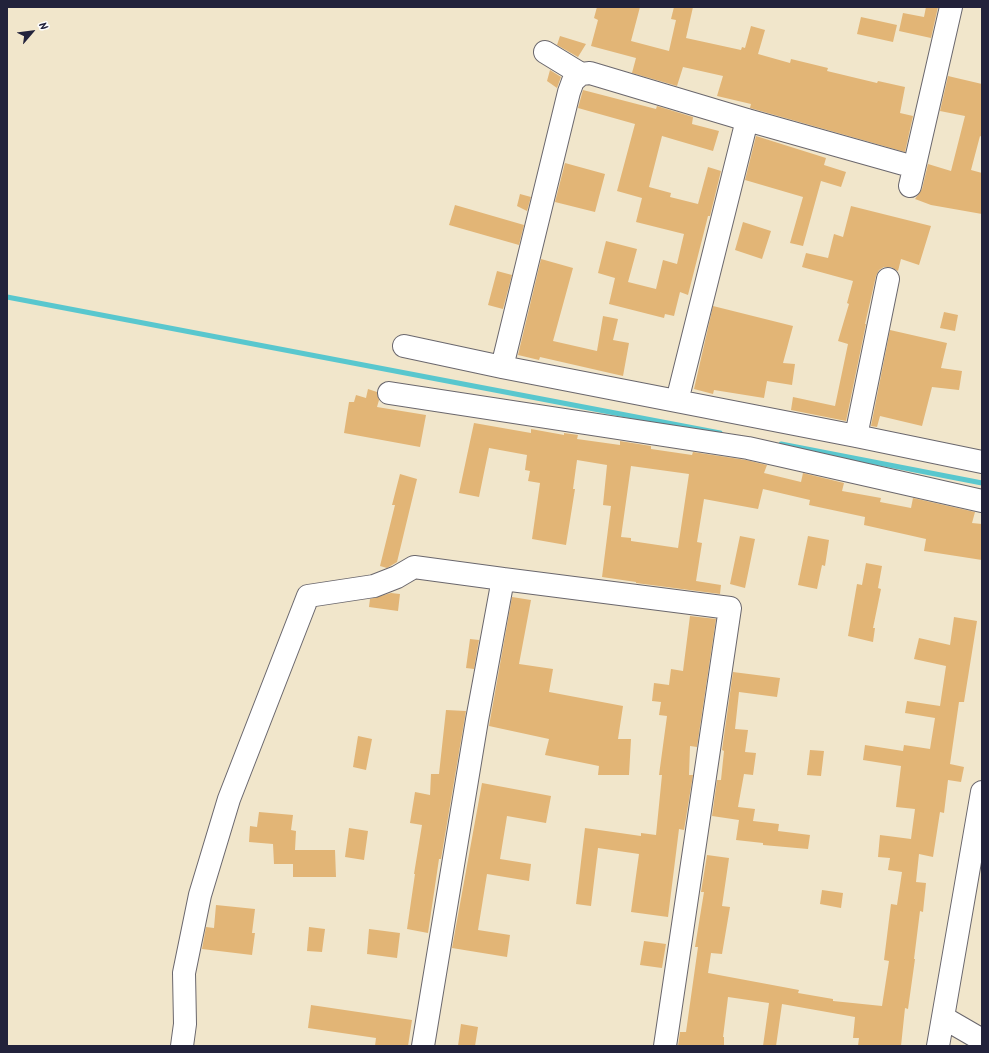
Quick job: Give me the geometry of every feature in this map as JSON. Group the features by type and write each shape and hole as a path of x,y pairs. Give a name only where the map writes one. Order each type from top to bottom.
{"street":[{"path":"502,367 569,92 573,81 581,74 590,72 747,120 912,176 951,7"},
{"path":"545,52 581,74"},
{"path":"677,401 747,120"},
{"path":"856,436 888,279"},
{"path":"404,346 502,367 982,462"},
{"path":"389,393 748,448 982,501"},
{"path":"182,1046 185,1024 184,973 200,895 229,800 308,596 374,586 397,577 414,567 730,608 665,1046"},
{"path":"423,1046 477,720 503,579"},
{"path":"938,1046 980,816 982,792"},
{"path":"944,1018 982,1040"}],"building":[{"path":"597,7 640,7 631,41 669,51 676,20 671,19 674,7 693,7 686,38 741,50 742,47 745,48 751,26 765,30 758,54 790,63 791,59 828,68 827,71 877,83 878,81 905,87 900,113 913,116 905,152 750,108 751,104 717,96 723,76 683,67 677,86 632,73 636,58 591,46 598,20 594,18"},
{"path":"926,7 938,7 931,38 899,31 903,13 924,17"},
{"path":"861,17 897,25 893,42 857,34"},
{"path":"560,36 586,44 578,57 557,45"},
{"path":"550,70 561,77 557,88 547,81"},
{"path":"948,76 982,84 982,137 980,136 971,170 982,173 982,214 931,205 915,199 922,189 928,164 951,171 965,116 940,111"},
{"path":"583,90 656,109 657,106 693,117 692,124 719,131 713,151 662,136 649,187 671,193 670,197 698,204 708,167 721,171 688,295 680,292 674,316 665,314 664,318 609,304 615,278 598,273 606,241 637,249 628,282 656,289 663,260 677,264 684,234 636,222 642,198 617,191 635,124 578,108"},
{"path":"756,136 826,158 824,165 846,172 841,187 821,181 803,246 790,243 803,197 745,180"},
{"path":"565,163 605,174 595,212 555,202"},
{"path":"520,194 531,197 527,211 517,206"},
{"path":"455,205 524,225 519,245 449,225"},
{"path":"851,206 931,226 919,265 901,259 898,271 891,267 884,267 879,270 876,276 846,421 791,410 793,397 835,406 848,344 838,341 849,304 847,303 853,281 802,267 806,253 828,258 834,234 843,237"},
{"path":"743,222 771,231 762,259 735,250"},
{"path":"541,259 573,268 553,341 597,351 603,316 618,319 613,340 629,343 623,376 540,357 539,360 518,355"},
{"path":"497,271 512,275 503,309 488,305"},
{"path":"713,306 793,326 783,363 795,364 792,385 767,381 764,398 714,390 713,394 694,389"},
{"path":"944,312 958,315 955,331 940,328"},
{"path":"890,330 947,343 941,368 962,371 959,390 932,387 922,426 880,416 877,427 871,426"},
{"path":"368,389 377,392 379,400 377,407 426,415 420,447 344,433 349,402 354,402 356,395 366,398"},
{"path":"474,423 531,433 531,429 564,435 564,433 578,435 577,439 620,445 620,441 651,446 651,449 692,455 693,452 746,460 767,465 764,473 801,482 803,473 844,483 842,491 881,498 880,502 911,508 913,498 975,512 972,523 982,524 982,560 924,551 926,539 864,525 865,517 809,505 810,500 763,489 758,509 704,499 697,542 702,543 696,581 721,585 720,594 602,577 611,506 603,505 607,465 577,460 573,489 575,489 566,545 532,539 540,483 528,481 530,471 525,470 527,455 489,448 479,497 459,493","holes":["631,466 689,474 678,548 631,541 631,538 621,537"]},
{"path":"400,474 417,479 397,562 387,568 380,566 395,505 392,505"},
{"path":"740,536 755,539 745,588 730,584"},
{"path":"808,536 829,540 825,566 822,565 817,589 798,585"},
{"path":"866,563 882,566 878,588 881,589 873,628 875,628 873,642 848,636 857,584 862,585"},
{"path":"391,593 400,594 398,611 369,607 370,599"},
{"path":"512,597 531,600 519,664 553,669 549,692 623,706 618,739 631,739 629,775 598,775 599,766 545,755 549,739 489,726"},
{"path":"690,616 716,619 697,747 690,746 689,775 693,775 684,830 679,829 668,917 631,912 639,854 598,848 591,906 576,904 585,828 641,836 641,833 656,835 662,775 659,775 667,716 659,715 661,702 652,701 654,683 669,685 671,669 683,671"},
{"path":"954,617 977,621 964,702 959,702 950,764 964,767 961,782 948,780 944,813 940,812 933,857 919,854 916,882 926,883 923,912 920,911 908,1009 905,1008 901,1046 858,1046 859,1038 853,1038 855,1017 782,1004 776,1046 763,1046 769,1003 728,997 723,1037 724,1046 678,1046 680,1032 686,1032 698,947 695,947 704,892 701,892 707,855 729,858 722,906 730,907 722,954 711,953 708,973 799,990 798,993 833,999 833,1001 882,1006 889,961 884,960 891,904 897,905 902,872 888,870 890,858 878,857 880,835 911,839 915,809 896,807 901,766 863,760 865,745 903,751 904,745 930,749 935,718 905,713 907,701 940,706 946,666 914,659 919,638 950,645"},
{"path":"470,639 479,640 474,669 466,668"},
{"path":"733,672 780,678 777,697 739,692 735,729 748,730 745,752 756,753 753,775 744,774 738,807 755,809 753,821 779,824 778,831 810,835 808,849 763,845 763,843 736,840 739,820 712,816 717,780 721,780 724,751 722,750"},
{"path":"446,710 466,711 441,859 439,859 428,933 407,929 422,825 410,823 415,792 430,795 431,774 439,774"},
{"path":"358,736 372,739 366,770 353,767"},
{"path":"810,750 824,751 821,776 807,775"},
{"path":"482,783 551,796 546,823 507,816 500,859 531,864 529,881 487,874 478,930 510,935 507,957 452,948"},
{"path":"259,812 293,815 291,830 296,831 295,850 335,850 336,877 293,877 293,864 274,864 273,844 249,842 250,826 257,827"},
{"path":"349,828 368,831 364,860 345,857"},
{"path":"822,890 843,893 841,908 820,904"},
{"path":"216,905 255,909 252,933 255,933 252,955 202,949 206,927 214,928"},
{"path":"309,927 325,929 322,952 307,951"},
{"path":"369,929 400,933 397,958 367,954"},
{"path":"644,941 666,944 662,968 640,965"},
{"path":"311,1005 412,1020 408,1046 375,1046 376,1038 308,1028"},
{"path":"461,1024 478,1027 475,1046 458,1046"}],"waterway":[{"path":"7,297 720,433"},
{"path":"781,444 982,483"}]}
